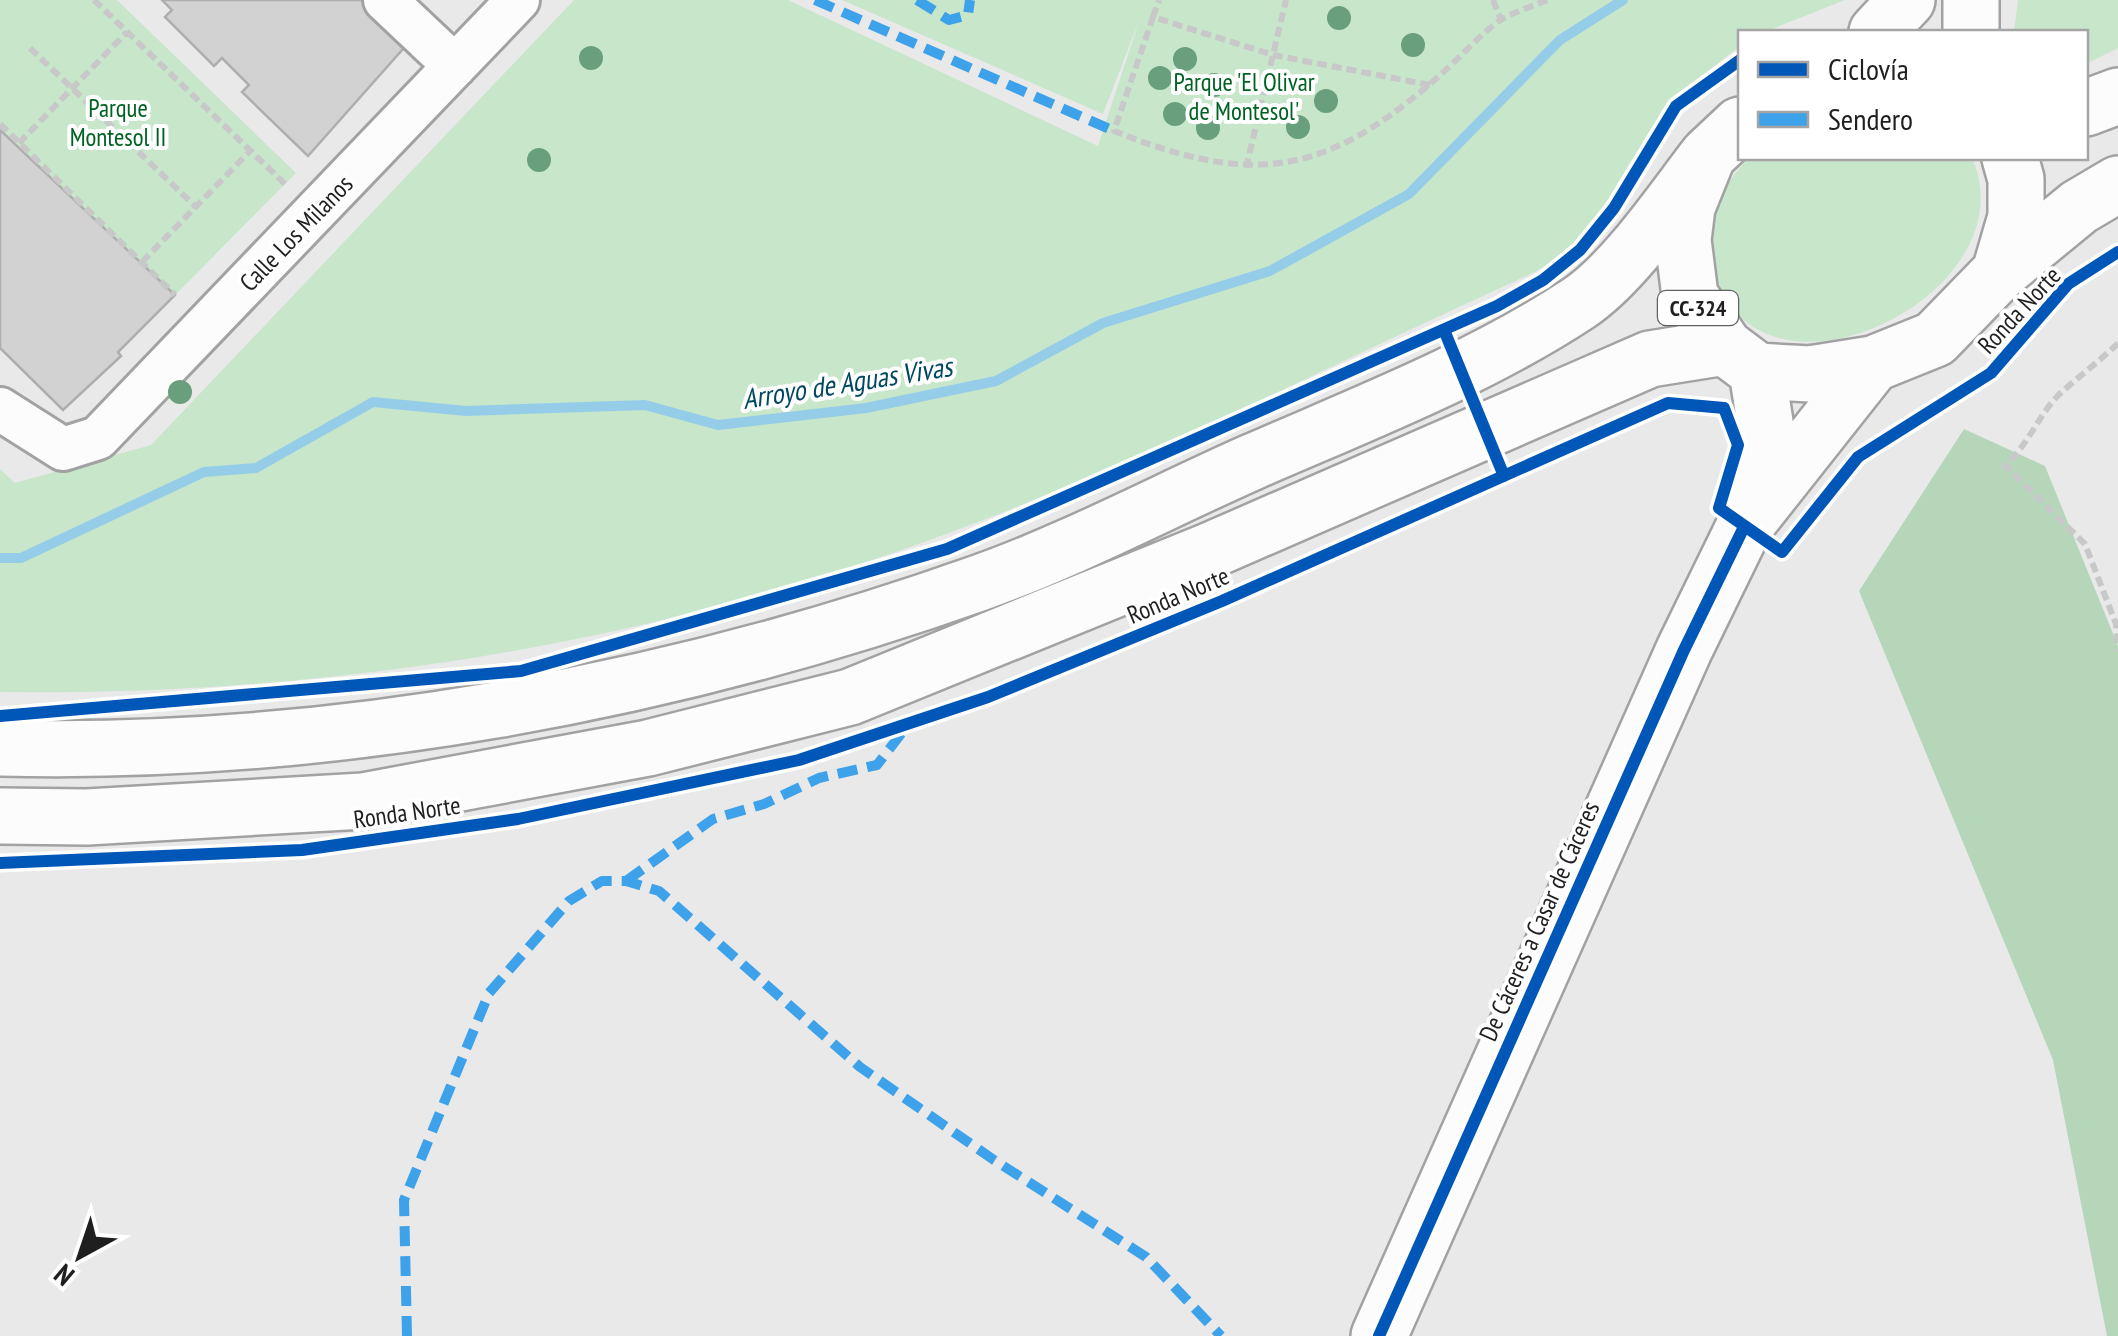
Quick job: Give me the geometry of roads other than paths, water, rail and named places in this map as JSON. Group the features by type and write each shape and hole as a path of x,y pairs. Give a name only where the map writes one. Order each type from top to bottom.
{"main road":[{"path":"1879,30 1907,0"},
{"path":"1970,30 1971,0"},
{"path":"2088,107 2118,96"},
{"path":"0,748 96,751 382,728 682,674 982,582 1445,375 1583,301 1642,239 1724,140"},
{"name":"CC-324","path":"1724,140 1687,206 1682,240 1690,296 1741,359 1767,435 1749,519"},
{"name":"Ronda Norte","path":"2000,272 2016,217 2016,179 2011,160"},
{"name":"Ronda Norte","path":"0,816 87,817 363,800 648,748 850,696 1209,551 1650,359 1741,359 1810,374 1873,364 1935,339 2000,272 2079,207 2118,184"},
{"name":"CC-324","path":"1749,519 1873,364"},
{"name":"De Cáceres a Casar de Cáceres","path":"1379,1336 1684,650 1749,519"}],"street":[{"path":"385,0 455,66"},
{"name":"Calle Los Milanos","path":"0,409 63,449 98,438 518,0"}],"waterway":[{"name":"Arroyo de Aguas Vivas","path":"0,558 21,558 204,472 256,468 373,402 466,411 645,405 718,425 866,408 996,381 1103,323 1270,271 1409,194 1560,40 1623,0"}],"park label":[{"name":"Parque 'El Olivar de Montesol'","path":"1244,96"},
{"name":"Parque Montesol II","path":"118,122"}]}
